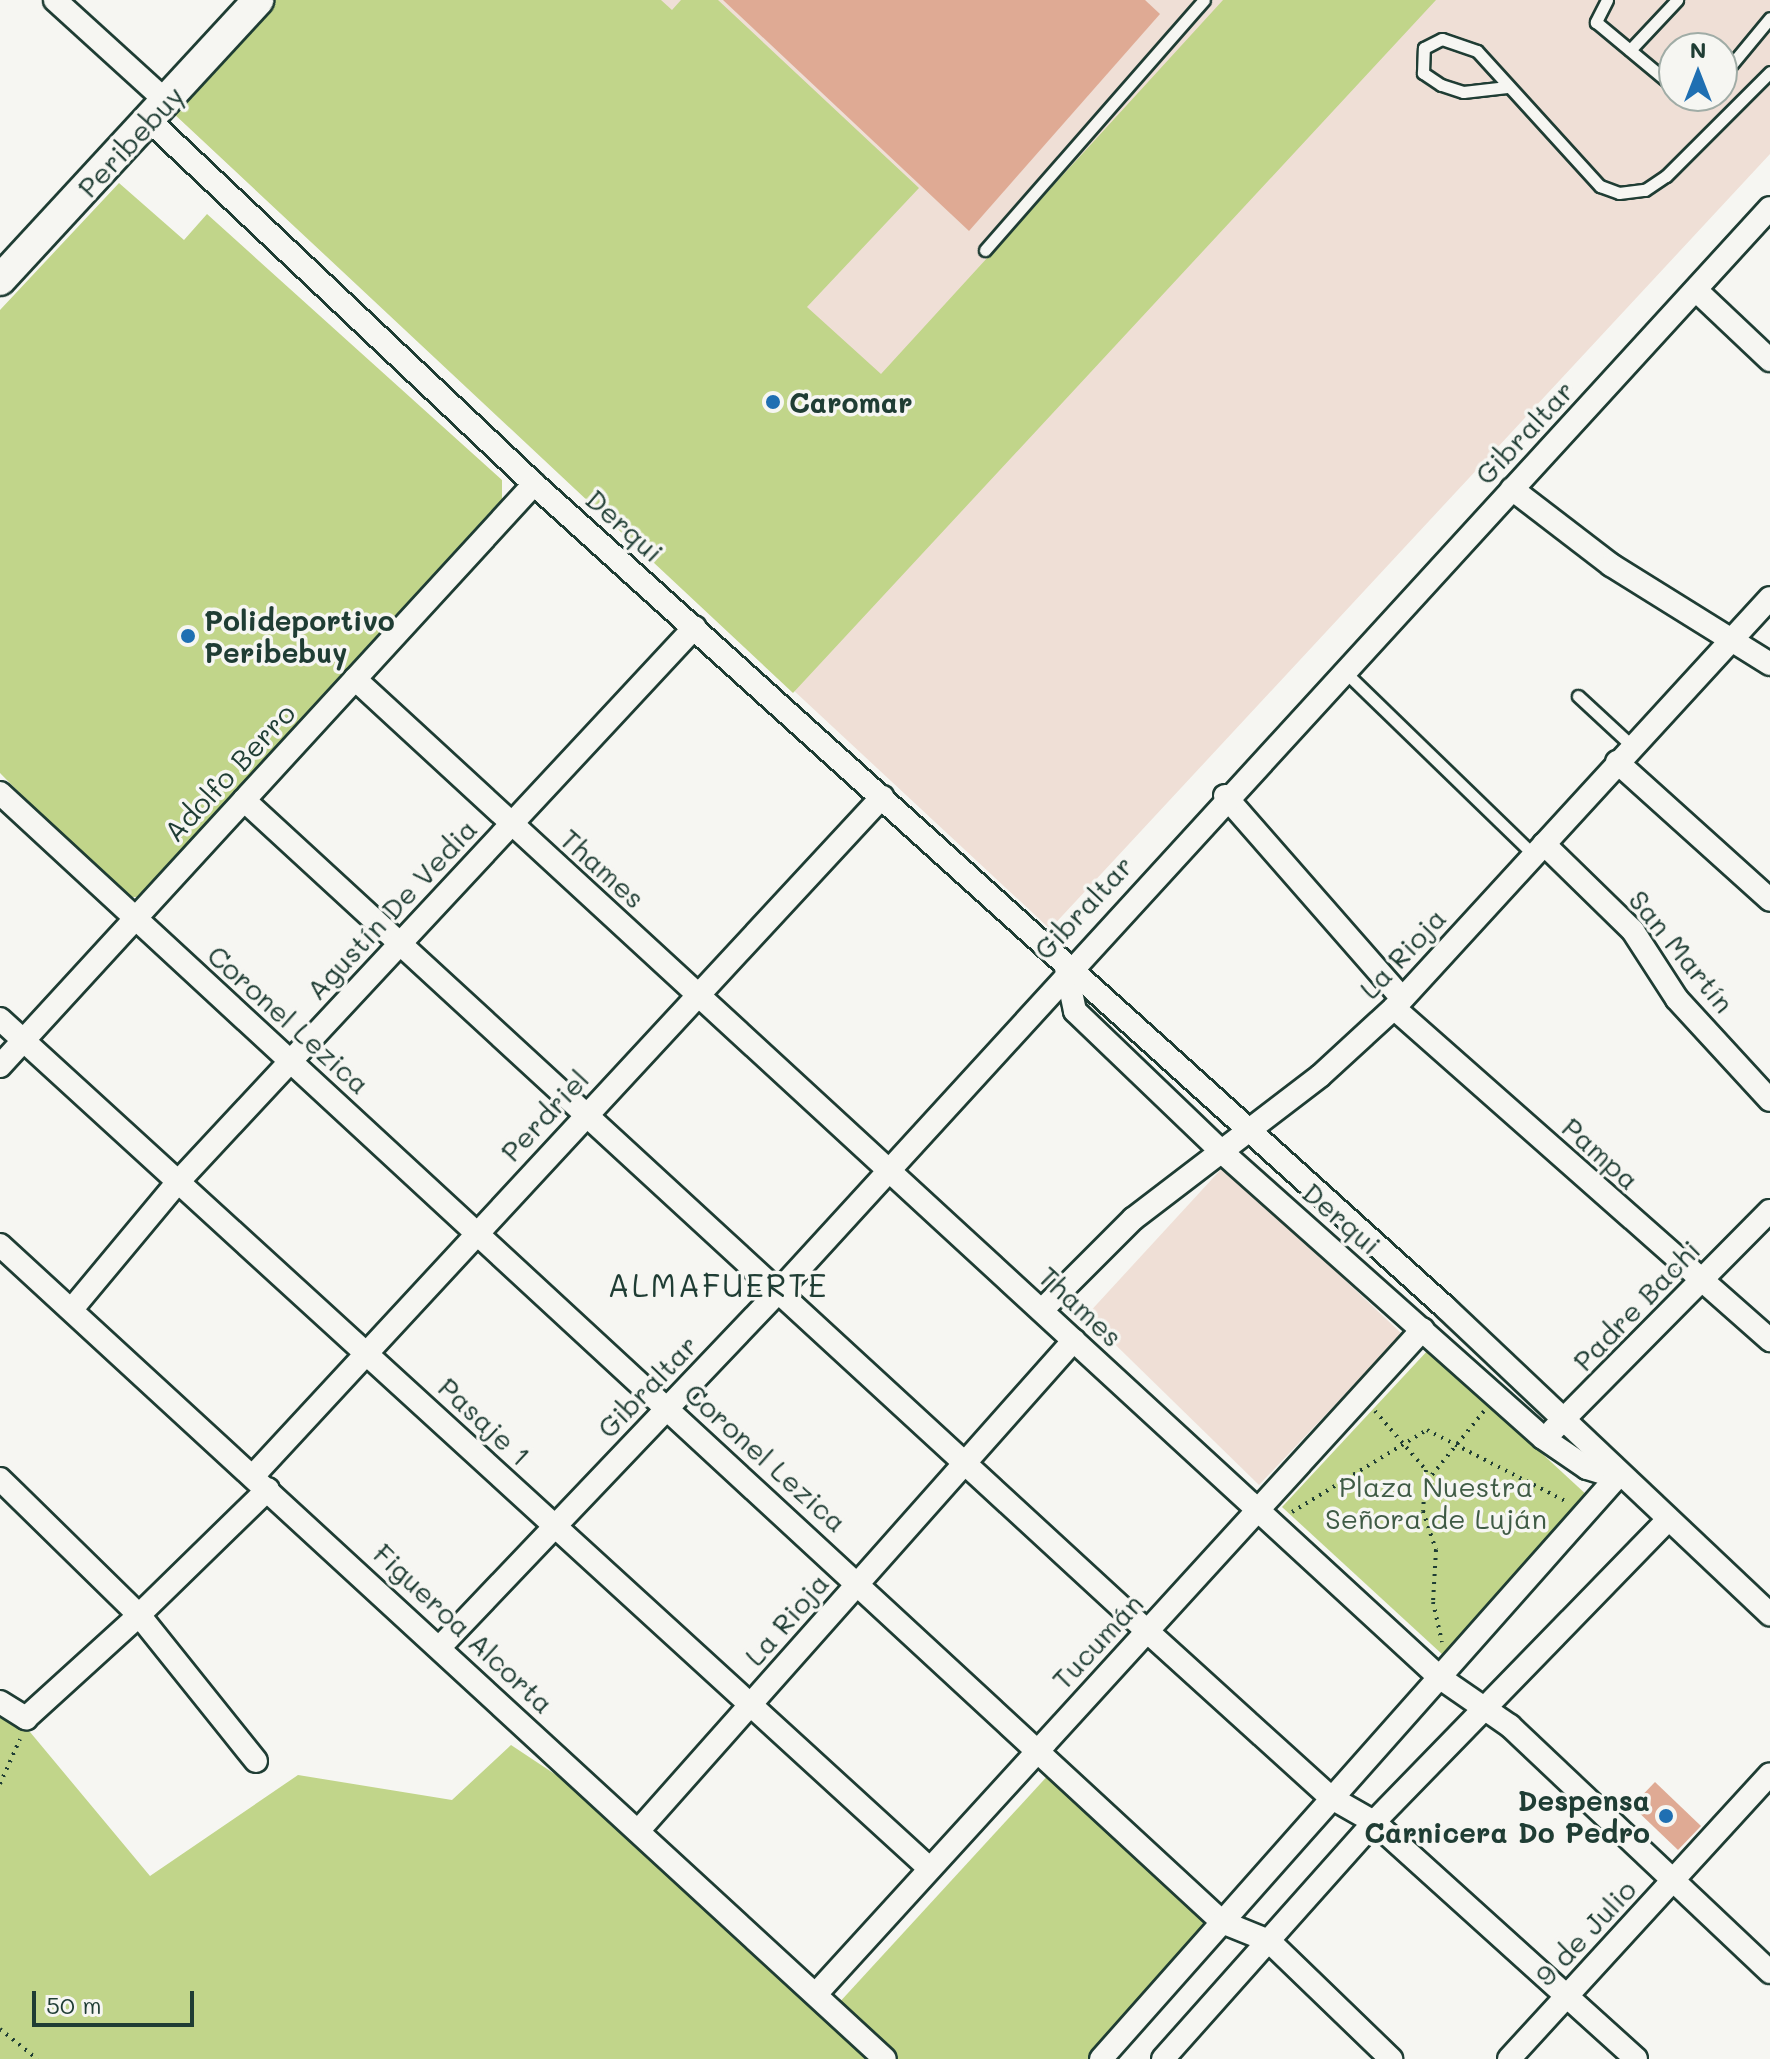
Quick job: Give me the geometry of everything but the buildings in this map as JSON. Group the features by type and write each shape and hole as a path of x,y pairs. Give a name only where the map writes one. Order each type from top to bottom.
{"street":[{"name":"Derqui","path":"55,0 159,112 534,484 882,797 1066,968 1247,1128 1565,1421 1617,1477 1770,1614"},
{"name":"Peribebuy","path":"0,280 159,112 258,0"},
{"name":"Gibraltar","path":"440,1647 778,1292 1066,968 1770,208"},
{"path":"1696,290 1770,360"},
{"name":"Adolfo Berro","path":"0,1066 534,484"},
{"path":"1512,489 1611,565 1733,638 1770,664"},
{"name":"La Rioja","path":"1042,1310 1133,1219 1222,1152 1247,1128 1320,1076 1398,1003 1770,598"},
{"name":"Agustín De Vedia","path":"72,1309 178,1182 695,627"},
{"name":"Thames","path":"355,679 510,825 890,1168 1266,1517 1487,1706 1671,1884 1770,1972"},
{"path":"1624,754 1770,900"},
{"name":"Coronel Lezica","path":"0,793 134,920 293,1060 474,1235 1038,1747 1222,1922 1269,1941 1391,2059"},
{"name":"Pampa","path":"1225,796 1398,1003 1676,1260 1704,1277 1770,1340"},
{"name":"Perdriel","path":"26,1718 139,1615 260,1482 364,1350 882,797"},
{"path":"244,800 1330,1797 1374,1822 1636,2059"},
{"name":"San Martín","path":"1538,849 1633,931 1677,999 1770,1100"},
{"name":"Derqui","path":"1066,968 1075,1011 1222,1152 1543,1438 1587,1468 1617,1477"},
{"name":"Pasaje 1","path":"0,1019 929,1868"},
{"name":"Padre Bachi","path":"1543,1438 1565,1421 1770,1211"},
{"name":"Figueroa Alcorta","path":"0,1245 885,2059"},
{"name":"Tucumán","path":"816,1994 1147,1631 1266,1517 1361,1398 1423,1329"},
{"name":"La Rioja","path":"639,1830 1074,1340"},
{"path":"1101,2059 1330,1797 1617,1477"},
{"path":"0,1479 139,1615 256,1761"},
{"path":"1163,2059 1374,1822 1667,1521"},
{"path":"0,1702 26,1718"},
{"name":"9 de Julio","path":"1509,2059 1770,1774"}],"lane":[{"path":"985,250 1204,0"},
{"path":"1607,0 1596,22 1658,74"},
{"path":"1630,50 1677,0"},
{"path":"1738,57 1770,18"},
{"path":"1507,87 1463,92 1441,85 1423,73 1424,48 1442,39 1463,43 1507,87 1600,186 1619,193 1645,190 1666,176 1770,72"},
{"path":"1343,670 1538,849"},
{"path":"1578,696 1624,754"}],"path":[{"path":"1361,1398 1408,1442 1426,1470 1423,1511 1436,1550 1434,1618 1445,1670"},
{"path":"1426,1484 1452,1443 1499,1398"},
{"path":"1266,1517 1427,1430 1586,1512"},
{"path":"0,1784 26,1718"},
{"path":"0,2029 37,2059"}],"shaded area":[{"path":"271,0 1770,0 1770,154 1050,929 171,111"},
{"path":"1224,1166 1402,1334 1259,1485 1086,1316"}],"green space":[{"name":"Caromar","path":"271,0 661,0 672,10 681,0 718,0 919,188 807,307 881,374 1223,0 1436,0 793,693 171,111"},
{"name":"Polideportivo Peribebuy","path":"119,183 184,240 207,214 502,480 502,499 137,897 122,897 0,773 0,310"},
{"name":"Plaza Nuestra Señora de Luján","path":"1429,1349 1589,1497 1443,1655 1282,1507"},
{"path":"0,1696 150,1876 298,1775 452,1800 511,1745 639,1830 886,2059 0,2059"},
{"path":"1052,1771 1218,1921 1092,2059 896,2059 837,2005"}],"place":[{"name":"Caromar","path":"773,402"},
{"name":"Polideportivo Peribebuy","path":"188,636"},
{"name":"Despensa Carnicera Do Pedro","path":"1666,1816"}],"district":[{"name":"ALMAFUERTE","path":"718,1284"}]}
